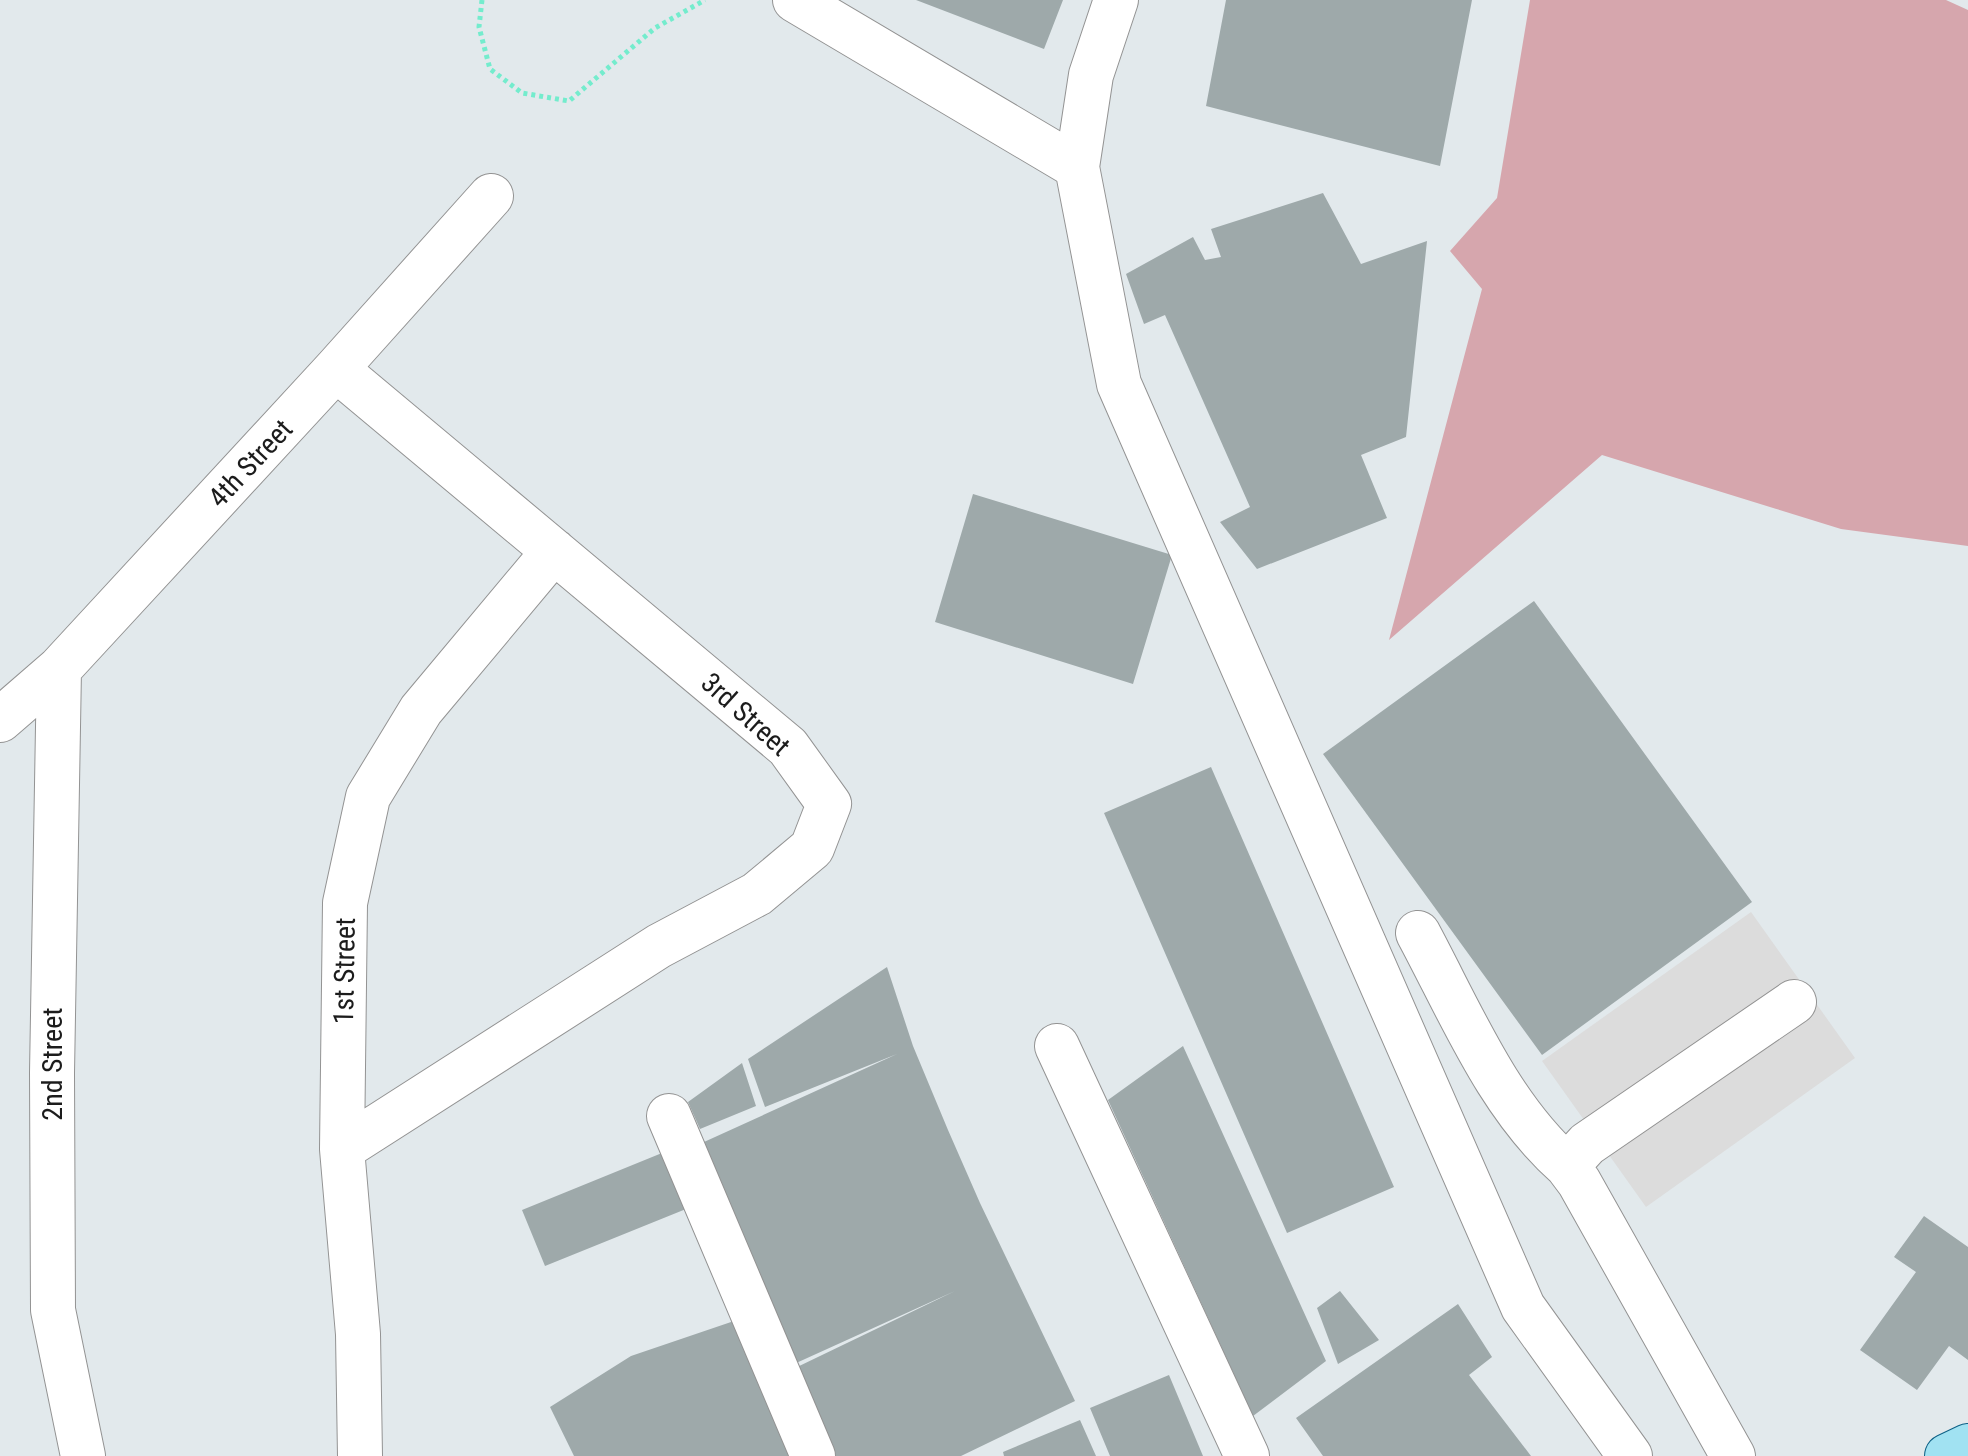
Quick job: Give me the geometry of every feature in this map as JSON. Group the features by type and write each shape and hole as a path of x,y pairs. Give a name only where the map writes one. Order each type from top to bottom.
{"main road":[{"path":"1947,1456 1968,1446"}],"street":[{"path":"795,0 1077,167"},
{"path":"1116,0 1091,75 1077,167 1119,384 1523,1307 1630,1456"},
{"name":"4th Street","path":"0,720 59,669 491,196"},
{"name":"3rd Street","path":"336,369 788,747 829,804 812,848 757,894 659,946 342,1149"},
{"name":"1st Street","path":"360,1456 358,1334 342,1149 345,903 368,797 421,710 554,551"},
{"name":"2nd Street","path":"59,669 52,1073 53,1310 83,1456"},
{"path":"1418,933 1498,1082 1521,1116 1579,1182 1733,1456"},
{"path":"1567,1166 1587,1144 1794,1002"},
{"path":"1057,1046 1247,1456"},
{"path":"669,1116 813,1456"}],"path":[{"path":"482,0 479,27 490,69 522,93 569,101 655,28 705,0"}],"shaded area":[{"path":"1530,0 1946,0 1968,10 1968,546 1841,529 1602,455 1389,640 1482,289 1450,251 1497,198"},
{"path":"1751,912 1855,1058 1646,1207 1542,1061"}],"building":[{"path":"916,0 1063,0 1044,49"},
{"path":"1226,0 1472,0 1440,166 1206,106"},
{"path":"1323,193 1361,264 1427,241 1406,437 1361,455 1387,518 1257,569 1220,522 1250,507 1165,315 1144,324 1126,274 1193,237 1205,260 1221,257 1211,229"},
{"path":"973,494 1172,555 1133,684 935,622"},
{"path":"1534,601 1752,902 1542,1055 1323,754"},
{"path":"1211,767 1394,1187 1287,1233 1104,813"},
{"path":"887,967 913,1046 948,1130 1075,1401 961,1456 834,1456 793,1369 955,1291 794,1364 733,1220 704,1142 897,1054 765,1107 748,1059"},
{"path":"1183,1046 1326,1361 1253,1416 1108,1100"},
{"path":"742,1063 756,1106 700,1129 688,1102"},
{"path":"662,1153 686,1209 545,1266 522,1210"},
{"path":"1924,1216 1968,1247 1968,1360 1949,1346 1917,1390 1860,1350 1916,1272 1894,1257"},
{"path":"1340,1291 1379,1340 1338,1364 1317,1308"},
{"path":"1458,1304 1492,1357 1469,1375 1531,1456 1323,1456 1296,1418"},
{"path":"734,1321 793,1456 574,1456 550,1407 631,1356"},
{"path":"1169,1375 1203,1456 1110,1456 1090,1408"},
{"path":"1080,1420 1096,1456 1004,1456 1003,1452"}]}
